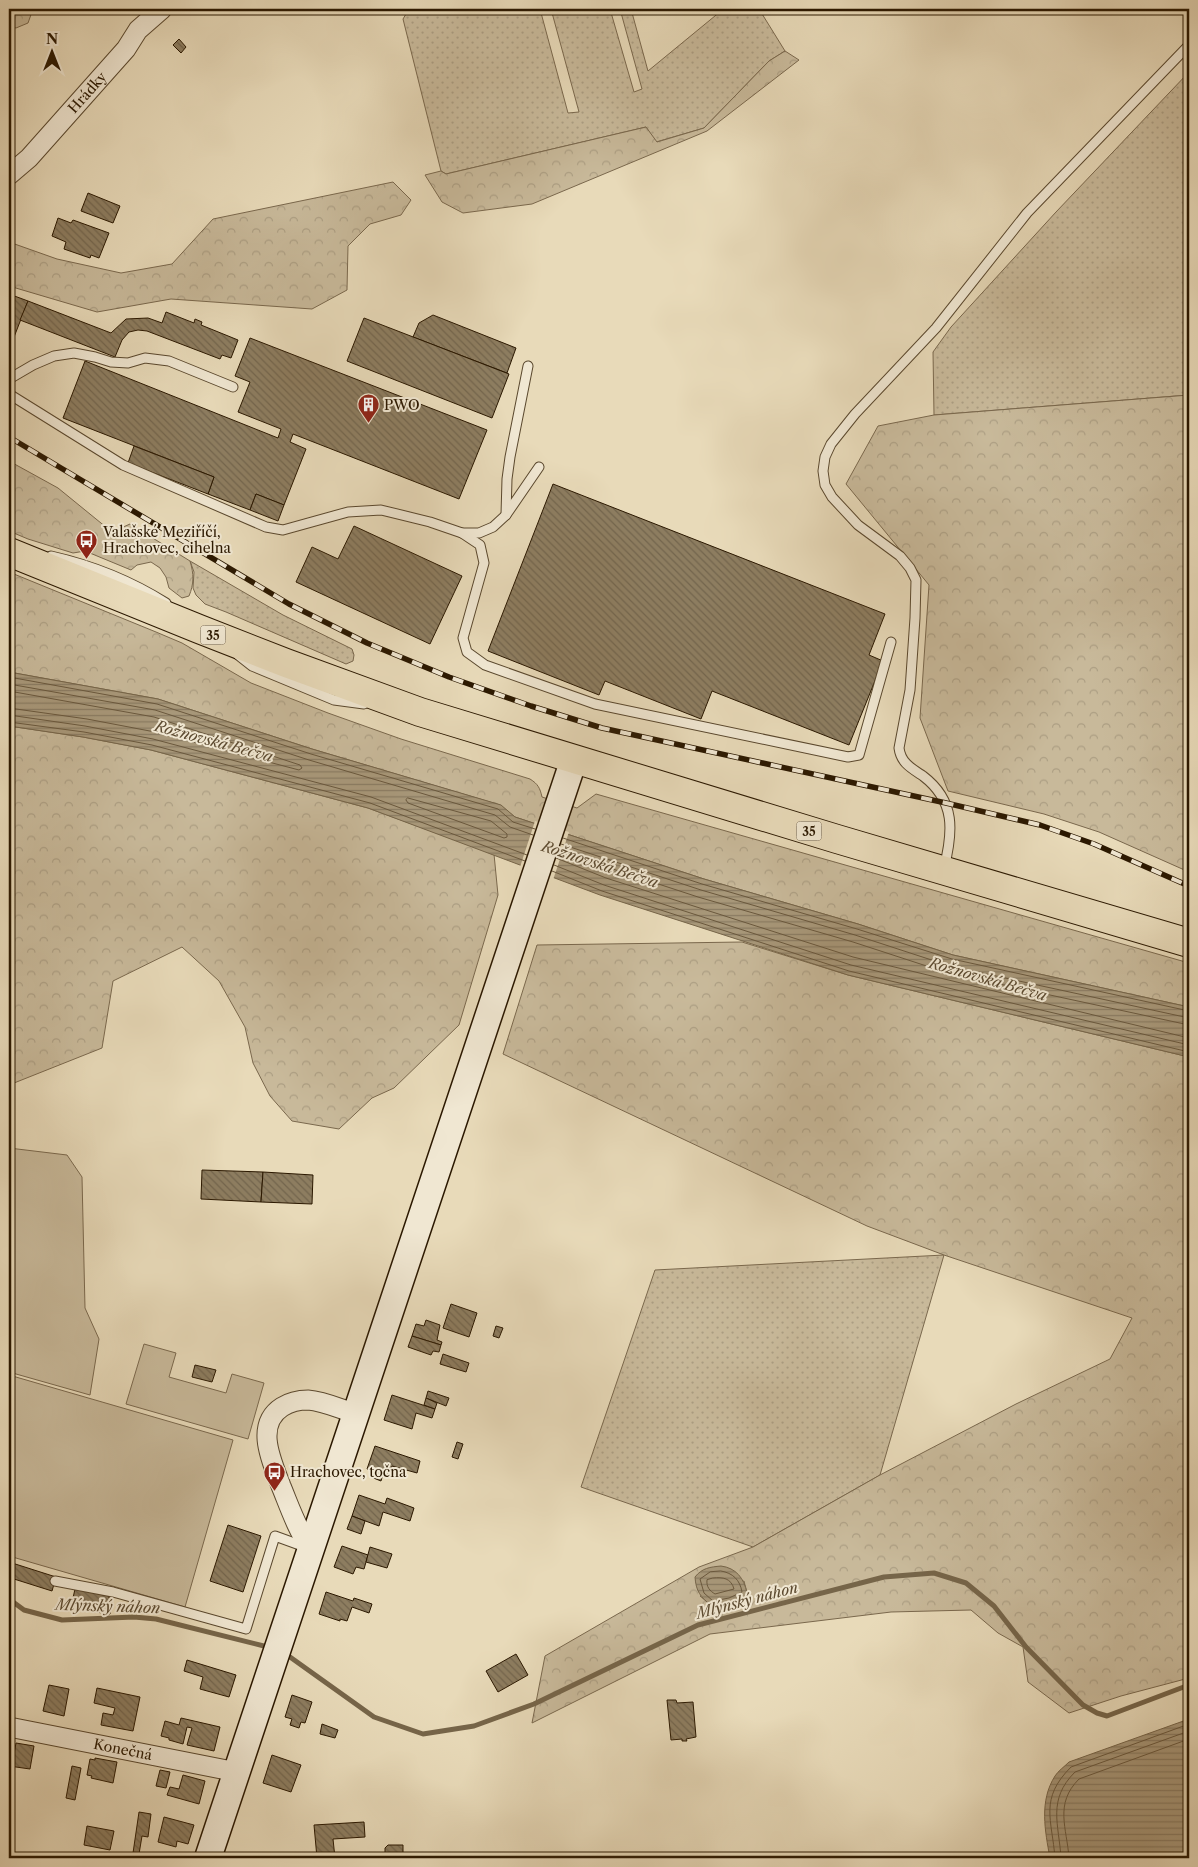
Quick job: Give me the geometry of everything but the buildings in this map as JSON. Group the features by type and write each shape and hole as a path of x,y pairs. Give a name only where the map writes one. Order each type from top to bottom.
{"main road":[{"name":"35","path":"21,552 201,630 420,712 574,760 1189,943"}],"street":[{"name":"Hrádky","path":"9,175 29,158 126,49 138,30 162,9"},
{"path":"208,1858 522,911 574,760"},
{"path":"310,1548 299,1531 271,1460 267,1441 267,1425 275,1412 290,1403 299,1401 316,1402 356,1414"},
{"name":"Konečná","path":"9,1728 236,1772"}],"lane":[{"path":"944,871 950,836 946,803 937,790 925,778 907,766 900,757 910,690 916,580 910,568 900,556 858,525 832,498 825,485 823,471 825,457 831,444 855,414 936,328 1027,213 1189,45"},
{"path":"9,379 54,356 74,353 111,362 128,363 145,358 168,361 233,387"},
{"path":"506,515 509,464 528,366"},
{"path":"9,394 122,465 266,527 283,530 348,512 381,510 430,522 462,533 480,545 484,564 463,638 467,652 485,665 596,704 848,757 859,754 891,642"},
{"path":"462,533 479,533 493,527 506,515 539,467"},
{"path":"9,546 21,552"},
{"path":"43,555 72,561 140,587 174,608 201,630"},
{"path":"55,1580 113,1592 246,1629 275,1536 310,1548"}],"green space":[{"path":"9,9 33,9 28,23 16,28 9,26"},
{"path":"409,9 540,9 568,113 579,112 551,9 610,9 634,92 642,89 620,9 631,9 648,71 721,11 721,9 759,9 785,51 769,61 704,128 656,142 646,127 446,174 441,171 403,19"},
{"path":"785,51 799,60 707,131 532,204 463,213 442,202 425,175 441,171 446,174 646,127 657,142 704,128 769,61"},
{"path":"1189,72 1189,395 934,415 933,352 951,327 1056,212"},
{"path":"393,182 411,200 401,215 370,224 348,246 347,290 312,309 171,299 97,312 9,286 9,242 57,259 121,273 172,264 213,219"},
{"path":"1189,395 1189,872 1099,832 1044,814 948,791 920,718 929,585 846,484 878,426 934,415"},
{"path":"9,461 58,488 112,532 130,524 190,561 193,579 189,596 182,598 169,588 166,577 160,568 151,562 137,565 131,570 85,551 73,553 9,531"},
{"path":"190,561 283,615 352,649 353,661 346,664 205,604 196,595 193,588 194,572"},
{"path":"9,572 182,643 251,683 401,739 530,779 538,786 542,797 577,808 596,794 1189,963 1189,1007 953,955 858,924 704,879 515,817 500,805 312,749 158,699 9,672"},
{"path":"9,726 151,750 368,808 494,854 498,895 459,1025 394,1088 372,1098 339,1129 292,1121 270,1096 253,1063 245,1027 219,981 182,947 113,981 102,1048 9,1085"},
{"path":"742,942 848,975 1189,1057 1189,1678 1121,1696 1069,1713 1028,1682 1023,1647 998,1633 971,1610 891,1612 710,1634 532,1723 545,1656 699,1567 753,1547 880,1475 1016,1404 1110,1359 1132,1318 944,1255 867,1226 503,1054 537,945","holes":["744,1581 747,1593 712,1606 700,1596"]},
{"path":"9,1148 67,1155 82,1177 85,1308 99,1339 90,1395 9,1372"},
{"path":"944,1255 880,1475 753,1547 581,1487 655,1270"},
{"path":"144,1344 176,1353 169,1377 226,1393 232,1374 264,1383 248,1439 126,1404"},
{"path":"9,1375 233,1440 185,1607 9,1556"}],"water":[{"name":"Rožnovská Bečva","path":"9,672 158,699 312,749 501,805 515,817 704,879 858,924 953,955 1189,1007 1189,1057 848,975 600,895 368,808 151,750 9,726"},
{"path":"721,1566 735,1571 739,1575 747,1593 737,1601 712,1606 699,1593 695,1577 706,1568"},
{"path":"1189,1719 1189,1858 1050,1858 1045,1827 1045,1806 1050,1786 1059,1771 1069,1762"}],"pier":[{"path":"535,821 569,832 553,880 520,867"}],"waterway":[{"name":"Mlýnský náhon","path":"290,1657 374,1717 423,1734 474,1726 534,1704 698,1625 884,1577 934,1573 966,1583 994,1606 1026,1647 1083,1705 1097,1713 1107,1716 1189,1685"},
{"name":"Mlýnský náhon","path":"9,1599 24,1610 62,1620 134,1617 156,1619 268,1647"}],"railway":[{"path":"9,437 289,604 367,643 449,677 531,706 602,728 1040,825 1094,844 1189,886"}],"place":[{"name":"PWO","path":"368,424"},
{"name":"Valašské Meziříčí, Hrachovec, cihelna","path":"87,559"},
{"name":"Hrachovec, točna","path":"274,1491"}]}
